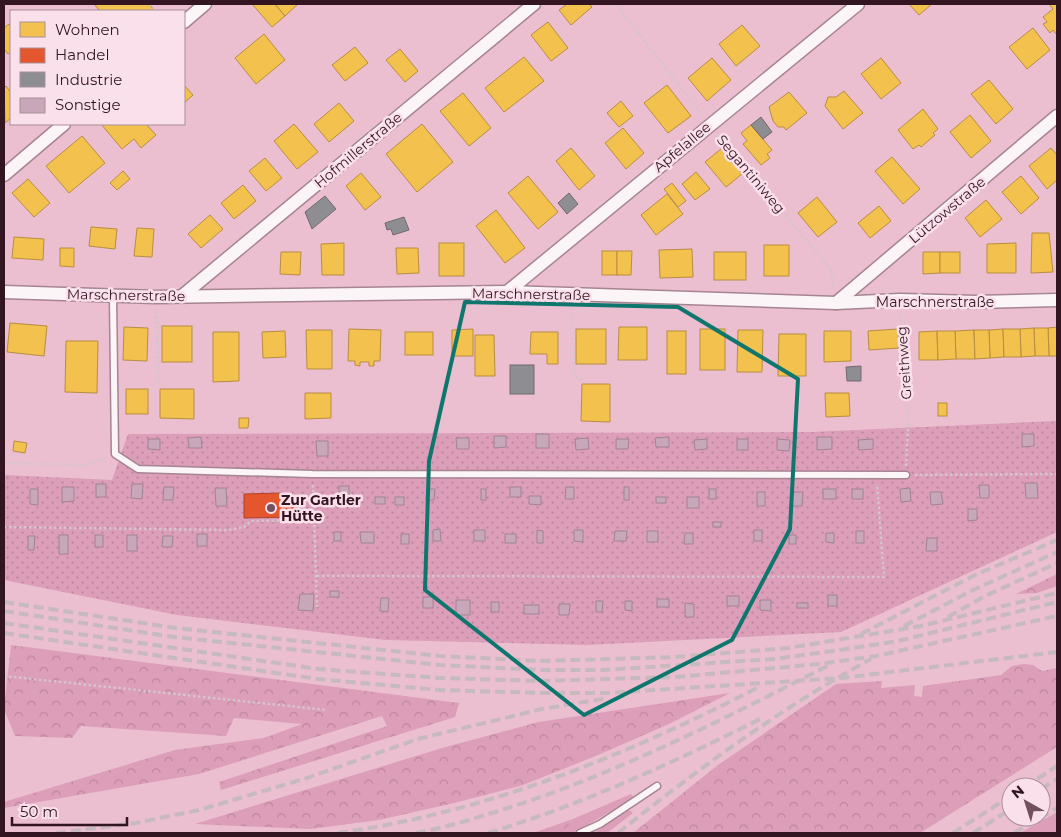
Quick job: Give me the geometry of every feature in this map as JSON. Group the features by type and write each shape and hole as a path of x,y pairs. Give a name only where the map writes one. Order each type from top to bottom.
{"street":[{"path":"185,21 205,4"},
{"name":"Hofmillerstraße","path":"182,296 534,4"},
{"name":"Apfelallee","path":"507,292 858,4"},
{"name":"Lützowstraße","path":"836,303 1057,116"},
{"path":"4,175 63,125"},
{"name":"Marschnerstraße","path":"4,292 113,297 507,292 836,303 900,300 976,302 1057,300"}],"lane":[{"path":"113,297 115,454 138,469 312,474 906,475"},
{"path":"580,833 600,824 657,786"}],"path":[{"name":"Segantiniweg","path":"616,4 710,124 830,268 836,303"},
{"path":"572,294 574,376 584,381"},
{"path":"156,297 158,383"},
{"name":"Greithweg","path":"900,300 908,426 906,475"},
{"path":"4,463 86,465 115,454"},
{"path":"312,474 317,607"},
{"path":"906,475 1057,474"},
{"path":"316,576 884,577 876,475"},
{"path":"4,527 228,530 244,527 251,521 314,520"},
{"path":"4,676 327,710"}],"highlighted area":[{"path":"465,302 678,307 798,379 790,529 732,640 584,715 425,590 429,461"}],"green space":[{"path":"1057,421 1057,532 841,632 587,645 386,640 177,615 4,580 4,475 112,480 128,434 811,432"},
{"path":"1057,574 1057,586 1037,593 1016,594"},
{"path":"11,645 459,703 455,717 221,790 219,782 387,726 382,716 199,774 4,808 4,802 175,750 264,738 302,724 234,718 226,736 81,726 72,738 15,736 4,709"},
{"path":"1033,665 1042,671 1057,668 1057,747 1009,777 1001,777 1001,782 920,833 633,833 718,765 836,684 882,681 881,688 915,685 914,696 922,697 923,686 1001,675 1012,666"},
{"path":"730,693 669,724 523,785 454,803 379,820 310,829 195,824 442,748 539,722"},
{"path":"631,794 634,798 573,833 564,833 573,819"},
{"path":"628,809 633,813 607,833 594,833"},
{"path":"1057,812 1057,833 1020,833 1031,827 1051,827 1051,815"},
{"path":"573,819 564,833 533,833"}],"building: Wohnen":[{"path":"94,4 149,4 154,10 99,10"},
{"path":"252,4 275,4 285,16 272,27"},
{"path":"275,4 298,4 285,16"},
{"path":"567,4 589,4 592,7 571,25 559,10"},
{"path":"909,4 932,4 919,15"},
{"path":"1049,4 1057,4 1057,35 1053,30 1050,33 1043,24 1047,22 1043,17 1053,9"},
{"path":"548,22 568,48 551,61 531,35"},
{"path":"9,24 10,26 10,53 8,54 4,49 4,28"},
{"path":"742,25 760,46 736,66 719,44"},
{"path":"1033,28 1050,50 1027,69 1009,47"},
{"path":"264,34 285,60 256,84 235,58"},
{"path":"355,47 368,63 345,81 332,65"},
{"path":"400,49 418,71 405,82 386,60"},
{"path":"524,57 544,81 504,112 485,88"},
{"path":"712,58 731,80 707,101 688,78"},
{"path":"881,58 901,83 881,99 861,74"},
{"path":"989,80 1013,109 996,124 971,94"},
{"path":"667,85 691,116 668,133 644,103"},
{"path":"6,86 10,92 10,119 5,123 4,88"},
{"path":"185,86 193,95 185,102"},
{"path":"844,91 863,113 843,129 825,106 828,97 836,97"},
{"path":"789,92 807,113 786,130 784,127 778,127 773,121 769,107"},
{"path":"463,93 491,128 469,146 440,111"},
{"path":"621,101 633,116 619,127 607,113"},
{"path":"339,103 354,121 329,142 314,124"},
{"path":"923,109 938,129 933,133 935,135 921,147 919,145 913,149 898,130"},
{"path":"970,115 991,141 971,158 950,132"},
{"path":"294,124 318,152 297,169 274,141"},
{"path":"422,124 453,162 417,192 386,154"},
{"path":"102,125 147,125 156,135 141,148 134,139 122,149"},
{"path":"751,125 772,150 767,154 770,158 761,165 743,144 747,141 741,133"},
{"path":"623,128 644,153 626,169 605,143"},
{"path":"82,136 105,163 69,193 46,166"},
{"path":"571,148 595,176 579,190 556,161"},
{"path":"1051,148 1057,155 1057,180 1047,189 1029,166"},
{"path":"721,149 742,174 726,187 705,162"},
{"path":"892,157 920,189 903,204 875,171"},
{"path":"265,158 282,178 266,191 249,171"},
{"path":"123,171 130,179 117,190 110,183"},
{"path":"696,172 710,189 695,200 682,184"},
{"path":"361,173 381,197 365,210 346,186"},
{"path":"528,176 558,212 538,229 508,193"},
{"path":"1021,176 1039,198 1021,214 1002,192"},
{"path":"28,179 50,203 34,217 12,193"},
{"path":"672,183 686,201 678,207 664,189"},
{"path":"243,185 256,201 234,219 221,203"},
{"path":"667,194 683,214 656,235 641,215"},
{"path":"817,197 837,222 818,237 798,213"},
{"path":"986,200 1002,219 980,237 965,218"},
{"path":"879,206 891,221 870,238 858,223"},
{"path":"496,210 525,248 505,263 476,226"},
{"path":"210,215 223,229 201,248 188,234"},
{"path":"91,227 117,229 115,249 89,246"},
{"path":"137,228 154,229 152,257 134,256"},
{"path":"1032,233 1049,233 1053,272 1031,273"},
{"path":"14,237 44,239 43,260 12,258"},
{"path":"344,243 344,275 322,275 321,244"},
{"path":"439,243 464,243 464,276 439,276"},
{"path":"1016,243 1016,273 987,273 987,244"},
{"path":"764,245 789,245 789,276 764,276"},
{"path":"60,248 74,248 74,267 60,266"},
{"path":"396,248 418,248 419,273 397,274"},
{"path":"692,249 693,277 660,278 659,250"},
{"path":"602,251 617,251 617,275 602,275"},
{"path":"617,251 632,251 631,275 617,275"},
{"path":"281,252 301,252 300,275 280,274"},
{"path":"714,252 746,252 746,280 714,280"},
{"path":"923,252 940,252 940,273 923,274"},
{"path":"940,252 960,252 960,273 940,273"},
{"path":"10,323 47,326 44,356 7,352"},
{"path":"162,326 192,326 192,362 162,362"},
{"path":"124,327 148,328 147,361 123,360"},
{"path":"619,327 647,327 647,360 618,360"},
{"path":"1057,327 1057,356 1049,356 1048,328"},
{"path":"1034,328 1048,328 1049,356 1035,356"},
{"path":"1034,328 1035,356 1021,357 1020,329"},
{"path":"349,329 381,330 380,361 374,361 374,366 369,366 369,362 360,362 360,366 355,365 355,361 348,361"},
{"path":"473,329 473,356 452,356 452,330"},
{"path":"576,329 606,329 606,364 576,364"},
{"path":"700,329 725,329 725,370 700,370"},
{"path":"898,329 899,348 869,350 868,331"},
{"path":"1003,329 1004,357 990,358 989,330"},
{"path":"1003,329 1020,329 1021,357 1004,357"},
{"path":"306,330 332,330 332,369 307,369"},
{"path":"738,330 763,330 762,372 737,372"},
{"path":"974,330 975,359 956,359 955,331"},
{"path":"974,330 989,330 990,358 975,359"},
{"path":"285,331 286,357 263,358 262,332"},
{"path":"667,331 686,331 686,374 667,374"},
{"path":"824,331 851,331 851,361 824,362"},
{"path":"937,331 938,360 919,360 919,332"},
{"path":"937,331 955,331 956,359 938,360"},
{"path":"213,332 239,332 239,381 213,382"},
{"path":"405,332 433,332 433,355 405,355"},
{"path":"531,332 558,332 558,364 547,364 547,354 530,354"},
{"path":"779,334 806,334 806,376 778,376"},
{"path":"475,335 494,335 495,376 475,376"},
{"path":"66,341 98,341 97,393 65,392"},
{"path":"582,384 610,384 610,422 581,421"},
{"path":"126,389 148,389 148,414 126,414"},
{"path":"160,389 194,389 194,419 160,418"},
{"path":"305,393 331,393 331,418 305,419"},
{"path":"825,393 849,393 850,416 826,417"},
{"path":"938,403 947,403 947,416 938,416"},
{"path":"239,418 249,418 248,428 239,428"},
{"path":"14,441 27,443 25,453 13,451"}],"building: Handel":[{"name":"Zur Gartler Hütte","path":"282,493 282,500 297,500 297,517 244,518 244,494"}],"building: Industrie":[{"path":"761,117 772,132 763,139 751,125"},
{"path":"569,193 578,204 567,214 558,203"},
{"path":"325,196 336,209 312,229 305,212"},
{"path":"404,217 409,230 393,235 391,229 387,230 385,223"},
{"path":"510,365 534,365 534,394 510,394"},
{"path":"861,366 861,381 847,381 846,367"}],"building: Sonstige":[{"path":"536,434 549,434 549,448 536,448"},
{"path":"1022,434 1034,434 1034,446 1022,447"},
{"path":"494,436 506,436 506,447 494,448"},
{"path":"201,437 202,448 189,448 188,438"},
{"path":"669,437 669,447 656,447 655,438"},
{"path":"817,437 832,437 832,449 817,450"},
{"path":"456,438 469,438 469,449 457,449"},
{"path":"588,438 589,449 576,450 575,439"},
{"path":"148,439 160,439 160,450 148,449"},
{"path":"616,439 629,439 628,449 616,449"},
{"path":"707,439 707,449 695,450 694,440"},
{"path":"737,439 748,439 748,450 737,450"},
{"path":"777,439 790,440 789,451 777,450"},
{"path":"873,439 873,449 859,450 858,440"},
{"path":"316,441 328,441 328,456 317,456"},
{"path":"1025,483 1037,483 1038,498 1026,498"},
{"path":"96,484 106,484 106,497 96,497"},
{"path":"132,484 143,484 142,499 131,498"},
{"path":"979,485 989,485 989,498 980,498"},
{"path":"339,486 349,486 349,496 339,496"},
{"path":"62,487 74,487 74,501 62,502"},
{"path":"164,487 174,487 173,500 163,500"},
{"path":"510,487 521,487 521,497 510,497"},
{"path":"566,487 574,487 574,499 565,499"},
{"path":"624,487 629,487 629,500 624,500"},
{"path":"215,488 226,488 227,506 216,506"},
{"path":"910,488 911,501 901,502 900,489"},
{"path":"30,489 38,489 38,505 30,504"},
{"path":"427,489 435,489 434,500 426,500"},
{"path":"481,489 486,489 486,500 481,500"},
{"path":"709,489 716,489 716,499 709,499"},
{"path":"823,489 836,489 836,499 823,499"},
{"path":"852,489 863,489 863,499 852,499"},
{"path":"757,492 765,492 765,506 757,506"},
{"path":"791,492 803,492 802,506 791,506"},
{"path":"930,492 941,492 943,504 931,505"},
{"path":"529,496 541,496 541,505 529,504"},
{"path":"375,497 385,497 385,504 375,504"},
{"path":"395,497 404,497 404,505 395,505"},
{"path":"656,497 666,497 666,503 656,503"},
{"path":"687,497 699,497 699,508 687,508"},
{"path":"968,509 977,509 977,520 968,521"},
{"path":"713,522 721,522 721,527 713,527"},
{"path":"440,529 441,541 433,541 433,530"},
{"path":"474,530 485,530 485,541 474,541"},
{"path":"537,530 543,531 543,543 537,543"},
{"path":"574,530 583,530 583,542 574,541"},
{"path":"754,530 762,530 762,541 754,541"},
{"path":"615,531 627,531 626,541 614,541"},
{"path":"647,531 658,531 658,542 647,542"},
{"path":"856,531 864,531 864,543 856,543"},
{"path":"334,532 341,532 341,541 334,541"},
{"path":"360,532 374,532 374,543 361,543"},
{"path":"685,533 693,533 693,544 684,544"},
{"path":"826,533 834,533 834,543 826,542"},
{"path":"197,534 207,534 207,546 197,546"},
{"path":"401,534 409,534 409,544 401,544"},
{"path":"505,534 516,534 516,543 505,543"},
{"path":"59,535 68,535 68,554 59,554"},
{"path":"95,535 103,535 103,547 95,547"},
{"path":"127,535 137,535 137,551 127,551"},
{"path":"789,535 796,535 796,544 789,544"},
{"path":"28,536 35,536 34,550 28,550"},
{"path":"163,536 173,536 172,547 162,547"},
{"path":"927,538 937,538 937,551 926,551"},
{"path":"330,591 339,591 339,597 330,597"},
{"path":"300,594 314,594 313,611 298,610"},
{"path":"828,595 837,595 837,606 828,606"},
{"path":"727,596 739,596 739,606 727,606"},
{"path":"423,597 433,597 433,608 423,608"},
{"path":"381,598 389,598 388,612 380,611"},
{"path":"657,599 669,599 669,607 657,607"},
{"path":"456,600 470,600 470,615 456,615"},
{"path":"760,600 771,600 771,611 760,610"},
{"path":"596,601 603,601 602,612 596,612"},
{"path":"625,601 632,601 632,611 625,610"},
{"path":"491,602 499,602 499,612 491,612"},
{"path":"685,603 694,604 694,617 685,617"},
{"path":"797,603 808,603 808,608 797,608"},
{"path":"559,604 570,604 569,615 559,615"},
{"path":"524,605 539,605 539,614 524,614"}],"railway":[{"path":"861,634 975,575 1057,540"},
{"path":"904,626 973,590 1057,552"},
{"path":"948,617 985,596 1057,563"},
{"path":"4,602 175,628 440,656 541,661 675,657 788,648 921,626 1057,593"},
{"path":"4,611 174,637 440,665 542,670 604,670 774,659 840,650 898,641 1057,602"},
{"path":"4,623 318,669 439,678 542,681 676,677 819,664 876,656 1057,616"},
{"path":"4,633 317,679 440,690 542,693 608,693 841,678 1057,652"},
{"path":"618,833 741,740 805,698 871,659"},
{"path":"416,833 514,806 635,760 829,665"},
{"path":"338,833 449,811 556,778 659,735 761,686"},
{"path":"56,833 136,823 199,810 304,779 418,739 542,709 608,698"},
{"path":"488,833 593,796 695,751 762,718"},
{"path":"1040,777 1057,766"},
{"path":"1051,783 1057,779"},
{"path":"953,833 1001,802"},
{"path":"1014,833 1057,808"},
{"path":"973,833 1001,815"}],"place":[{"name":"Zur Gartler Hütte","path":"271,508"}]}
